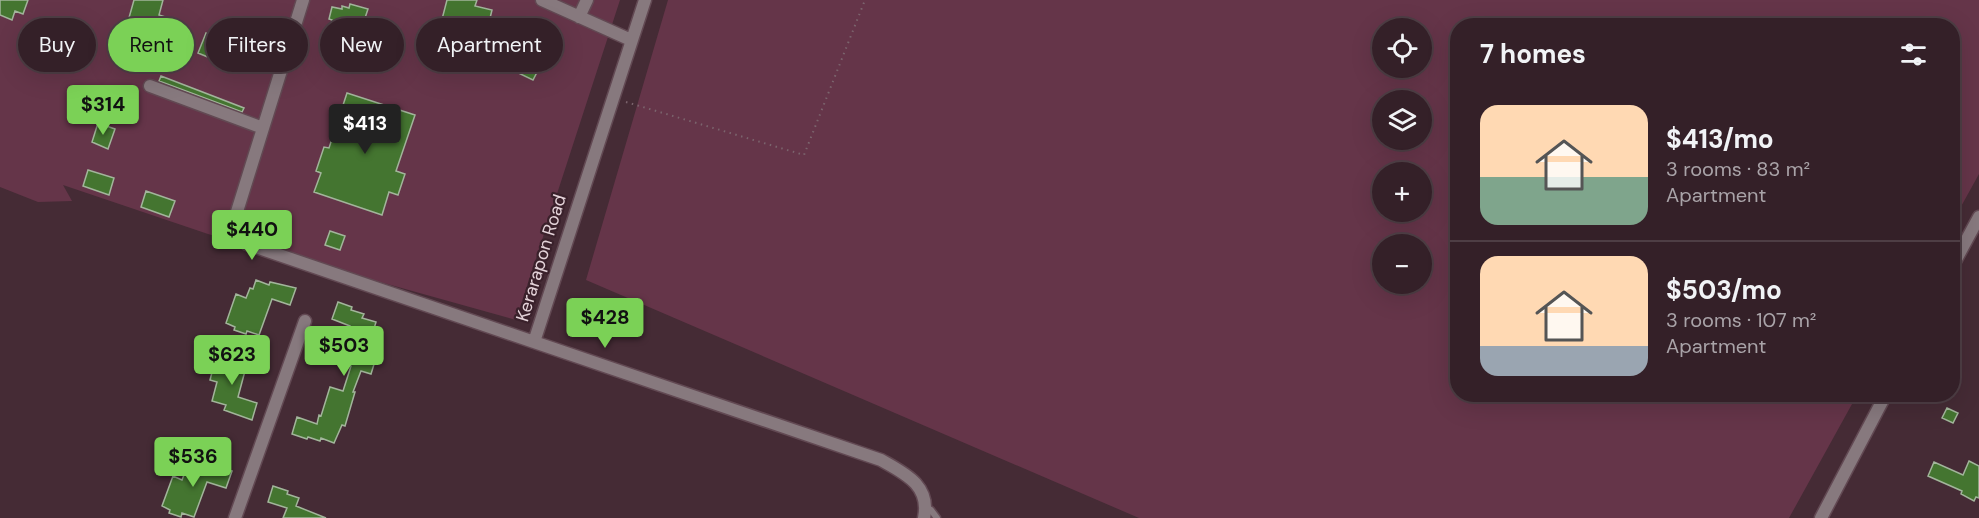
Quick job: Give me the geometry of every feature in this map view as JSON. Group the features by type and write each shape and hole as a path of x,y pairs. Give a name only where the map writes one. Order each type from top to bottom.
{"street":[{"path":"303,0 235,218 235,227 244,241 534,342"},
{"path":"542,0 631,40"},
{"path":"579,17 587,0"},
{"name":"Kerarapon Road","path":"645,0 534,342 881,460 911,477 918,485 924,512"},
{"path":"150,86 263,128"},
{"path":"1960,252 1979,217"},
{"path":"235,518 305,321"},
{"path":"1821,518 1882,402"}],"lane":[{"path":"924,512 931,510 937,518"}],"path":[{"path":"612,98 804,155 865,0"}],"shaded area":[{"path":"0,0 620,0 516,320 208,234 63,185 72,201 38,202 0,187"},
{"path":"668,0 1979,0 1979,174 1960,208 1960,18 1450,18 1450,402 1853,402 1789,518 1139,518 586,280"}],"building":[{"path":"0,0 28,0 23,14 15,11 12,20 0,15"},
{"path":"134,0 163,0 159,15 168,18 129,18"},
{"path":"447,0 477,0 475,6 492,10 490,18 442,18"},
{"path":"350,4 368,9 365,18 329,18 332,7 349,8"},
{"path":"206,33 206,56 198,53"},
{"path":"516,72 537,72 533,80"},
{"path":"161,76 244,108 242,112 159,81"},
{"path":"347,93 415,115 396,171 405,174 398,195 389,192 382,215 314,192 321,173 316,171 324,147 329,148"},
{"path":"98,123 115,129 108,149 92,142"},
{"path":"88,170 114,178 109,195 83,186"},
{"path":"146,191 175,201 169,217 141,207"},
{"path":"330,231 345,236 340,250 325,245"},
{"path":"256,280 269,285 270,282 296,288 290,305 272,299 259,335 234,330 235,327 226,323 236,294 246,298"},
{"path":"338,302 352,307 351,310 364,314 362,318 376,322 370,342 380,345 371,374 361,371 353,392 355,392 345,426 342,425 334,443 321,438 320,441 292,434 297,417 317,424 330,387 343,391 351,366 339,363 350,326 332,319"},
{"path":"237,353 249,356 238,397 257,403 252,420 224,410 226,405 212,401 217,382 210,380 216,357 234,362"},
{"path":"1947,408 1958,413 1953,423 1942,418"},
{"path":"1969,461 1979,466 1979,498 1976,497 1974,501 1961,494 1962,491 1928,476 1934,462 1963,475"},
{"path":"189,462 204,468 205,464 232,471 226,488 207,482 194,517 182,513 181,517 169,513 170,510 162,506 173,476 182,480"},
{"path":"273,486 299,498 296,506 326,518 283,518 287,508 268,502"}]}
